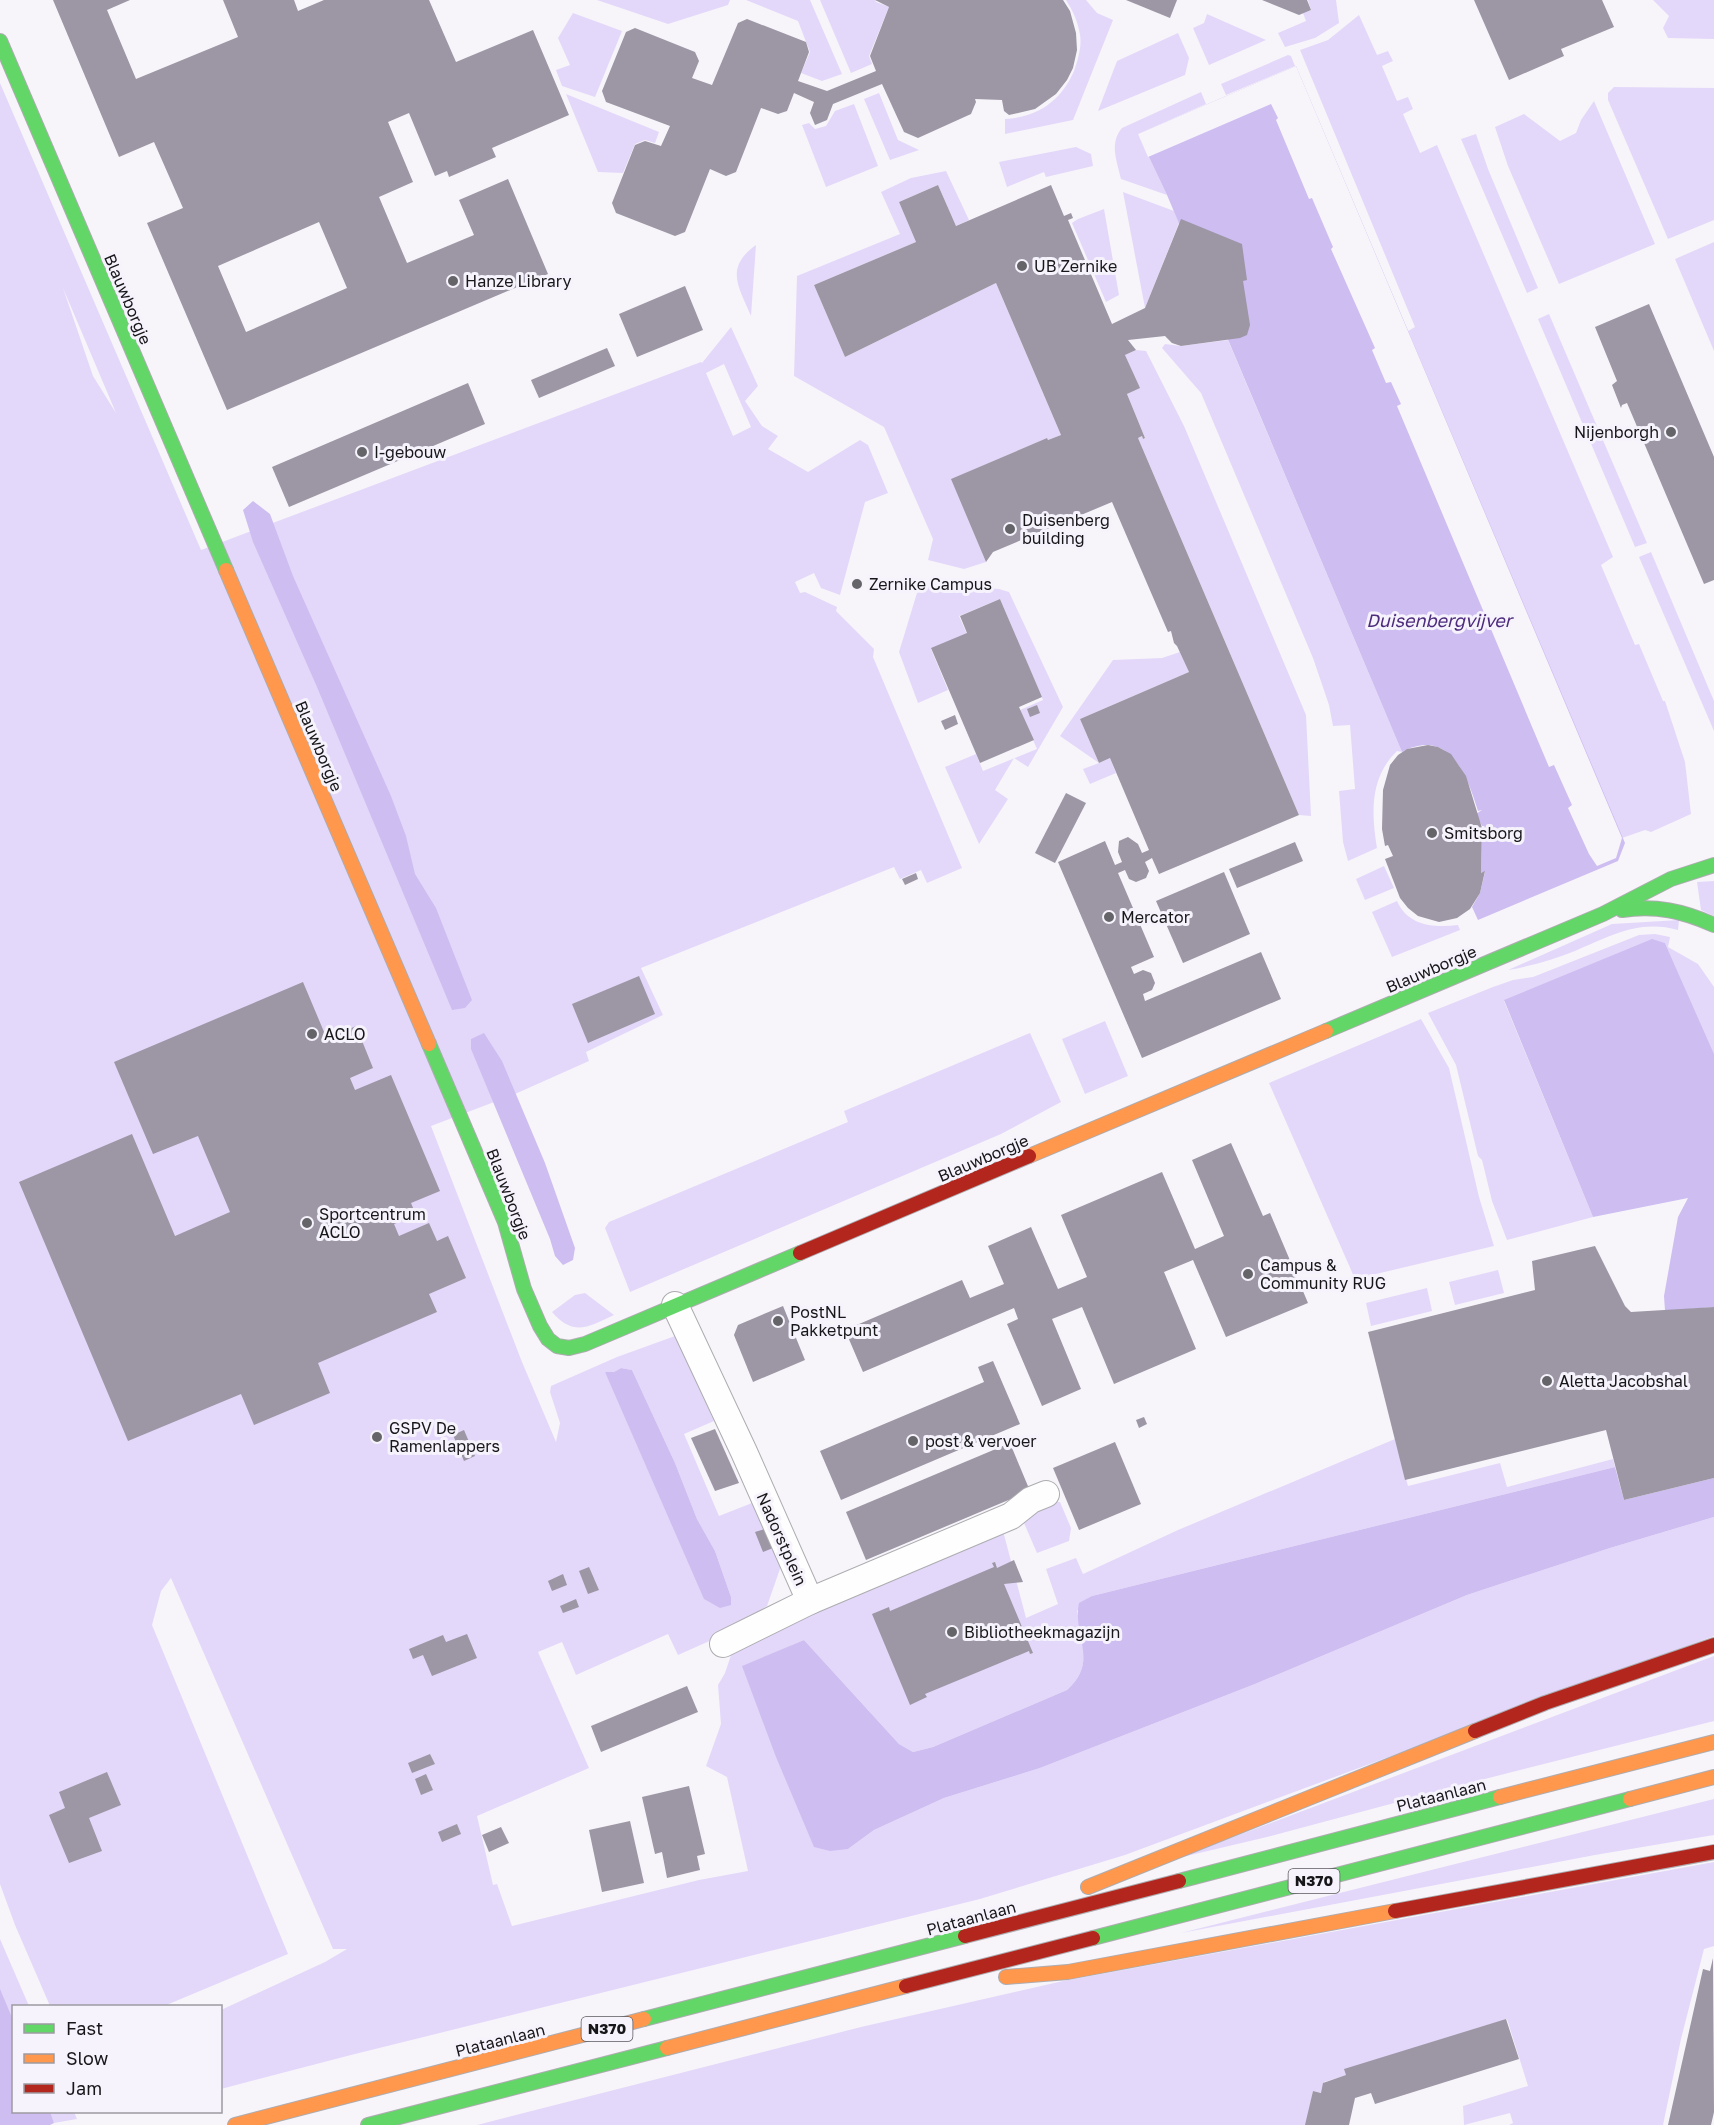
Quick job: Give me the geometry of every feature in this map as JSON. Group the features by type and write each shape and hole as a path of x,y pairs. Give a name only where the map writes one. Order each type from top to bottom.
{"main road":[{"name":"Blauwborgje","path":"0,41 496,1200 505,1222 521,1278 543,1330 553,1344 560,1348 588,1342 1603,914 1651,888 1714,865"},
{"name":"Blauwborgje","path":"1603,914 1633,908 1665,907 1714,925"},
{"name":"N370","path":"978,1933 1545,1703 1714,1645"},
{"name":"Plataanlaan","path":"235,2125 1714,1742"},
{"name":"N370","path":"368,2125 1714,1777"},
{"name":"N370","path":"914,1985 1068,1972 1714,1852"}],"street":[{"name":"Nadorstplein","path":"675,1305 810,1601 1011,1516 1031,1500 1046,1494"},
{"path":"723,1644 810,1601"}],"shaded area":[{"path":"597,0 730,0 728,5 668,24"},
{"path":"746,0 810,0 842,74 822,81 801,73 810,52 798,21"},
{"path":"820,0 875,0 889,7 869,56 872,64 851,73"},
{"path":"1066,0 1086,0 1097,13 1113,20 1073,120 1005,134 1005,119 1028,115 1047,106 1069,82 1079,53 1080,39 1077,21"},
{"path":"1308,0 1336,0 1339,23 1315,38 1285,47 1278,33 1306,21 1303,13 1311,10"},
{"path":"1653,0 1714,0 1714,39 1668,38 1663,28 1669,16"},
{"path":"573,13 622,31 595,97 562,86 556,70 570,65 558,38"},
{"path":"1207,14 1266,40 1209,65 1193,28 1204,23"},
{"path":"1359,15 1377,55 1388,51 1393,61 1382,66 1397,101 1408,97 1413,109 1403,114 1420,153 1437,145 1613,557 1601,565 1635,645 1639,644 1663,701 1665,701 1685,762 1691,814 1651,832 1645,830 1622,838 1408,331 1415,327 1300,50 1328,40"},
{"path":"1178,33 1189,58 1185,75 1098,111 1117,61"},
{"path":"1288,55 1291,56 1295,66 1226,95 1221,84"},
{"name":"ACLO","path":"0,83 201,550 702,363 731,327 758,386 745,401 762,426 778,436 768,449 808,472 860,440 868,445 888,493 865,502 840,595 821,588 814,573 795,582 800,593 805,592 837,607 836,611 874,649 873,657 962,868 927,883 921,870 900,879 894,867 641,968 663,1015 586,1052 589,1061 515,1094 431,1126 522,1362 556,1442 560,1423 550,1392 551,1386 617,1357 675,1336 714,1421 684,1434 719,1516 752,1503 781,1566 767,1606 723,1635 678,1655 668,1634 576,1675 562,1642 538,1652 589,1768 477,1816 493,1885 497,1884 512,1926 699,1880 748,1871 727,1777 706,1766 721,1724 718,1685 725,1673 733,1649 1002,1527 1026,1618 1058,1604 1046,1569 1076,1558 1083,1574 1178,1530 1395,1439 1408,1486 1500,1463 1507,1487 1613,1459 1615,1467 1092,1596 1077,1611 1083,1643 1083,1663 1075,1681 1067,1690 933,1747 913,1752 899,1744 804,1640 743,1666 848,1849 874,1830 944,1798 1040,1768 1255,1684 1467,1595 1714,1517 1714,1636 1125,1855 980,1899 222,2089 222,2010 325,1962 347,1949 333,1949 171,1578 161,1591 152,1625 288,1954 166,2005 50,2005 0,1884","holes":["63,288 116,413 93,376","724,364 751,427 733,436 706,373","621,1368 632,1370 675,1463 697,1519 715,1551 731,1597 605,1372 614,1372"]},
{"path":"1614,87 1714,88 1714,220 1668,239 1608,100 1608,93"},
{"path":"1201,92 1206,104 1138,134 1167,195 1121,179 1115,146 1122,128"},
{"path":"879,93 898,140 919,150 890,160 864,99"},
{"path":"566,94 659,132 655,143 645,140 635,144 623,173 598,172"},
{"path":"1594,101 1655,244 1559,284 1508,166 1495,127 1524,114 1560,141 1576,133 1581,120"},
{"path":"854,104 878,166 826,187 802,125 809,123 815,129 826,126 835,111"},
{"path":"1476,134 1488,169 1538,288 1527,293 1461,139"},
{"path":"1076,147 1091,154 1093,166 1046,177 1044,172 1007,187 999,162"},
{"path":"946,171 969,220 956,226 938,185 899,202 916,242 814,285 845,357 996,283 1061,435 1048,440 1047,438 952,479 986,562 964,569 928,560 933,539 884,427 794,376 797,276 900,234 881,192 911,178"},
{"path":"1123,192 1174,211 1179,223 1145,308"},
{"path":"1104,209 1119,295 1106,302 1072,223"},
{"path":"1714,242 1714,351 1675,259"},
{"path":"756,245 751,316 739,287 737,270 746,253"},
{"path":"1549,314 1647,543 1635,547 1538,319"},
{"path":"1228,340 1402,752 1397,751 1388,761 1377,784 1374,821 1377,848 1348,861 1343,842 1339,791 1355,789 1350,725 1333,726 1329,705 1313,658 1201,393 1162,348 1165,344 1181,346"},
{"path":"1136,350 1146,351 1184,426 1306,715 1311,816 1299,815 1138,438 1142,436 1143,439 1145,438 1127,394 1139,388 1125,355"},
{"path":"1651,552 1714,701 1714,731 1639,557"},
{"path":"920,583 999,589 1009,592 1063,707 1028,767 1014,758 1037,749 1020,710 1043,700 1000,599 959,616 967,634 931,649 948,690 918,703 899,652"},
{"path":"1180,652 1189,672 1080,719 1099,763 1060,736 1113,660 1162,658"},
{"path":"976,754 983,771 1014,758 995,790 1008,799 979,844 945,767"},
{"path":"1110,758 1116,773 1090,784 1083,769"},
{"path":"1384,866 1394,888 1365,900 1356,879"},
{"path":"1714,881 1714,916 1701,910 1697,882"},
{"path":"1397,901 1408,916 1423,924 1458,925 1460,930 1392,957 1372,912"},
{"path":"1679,920 1678,930 1650,927 1625,931 1534,965 1508,970 1612,924"},
{"path":"1655,934 1670,937 1668,947 1698,964 1714,987 1714,1055 1665,943 1652,940 1504,1001 1593,1217 1507,1240 1492,1201 1482,1160 1478,1156 1456,1065 1428,1013 1513,980 1533,977 1639,935"},
{"path":"1421,1019 1449,1068 1479,1197 1494,1246 1355,1279 1269,1083"},
{"path":"1105,1021 1128,1076 1085,1094 1062,1039"},
{"path":"1030,1033 1061,1102 1001,1134 630,1292 605,1228 609,1222 848,1122 844,1111"},
{"path":"1498,1270 1504,1293 1455,1305 1449,1282"},
{"path":"1427,1288 1432,1311 1371,1326 1366,1303"},
{"path":"585,1293 614,1315 589,1326 574,1327 567,1325 552,1312 575,1295"},
{"path":"1055,1502 1060,1502 1071,1528 1069,1541 1037,1553 1024,1523 1027,1515"},
{"path":"1714,1656 1714,1721 1178,1858"},
{"path":"1714,1799 1714,1835 1595,1855 1181,1933"},
{"path":"1714,1862 1714,1946 1704,1949 1681,2039 1663,2125 1509,2125 1513,2123 1510,2113 1464,2125 1463,2106 1528,2086 1507,2019 1346,2069 1347,2075 1324,2082 1322,2093 1313,2091 1306,2125 477,2125 861,2027 1063,1981"},
{"path":"0,1939 29,2005 12,2005 12,2022 0,1992"},
{"path":"49,2113 74,2113 77,2119 54,2123"}],"water":[{"name":"Duisenbergvijver","path":"1296,66 1625,843 1618,861 1478,920 1472,907 1480,893 1485,872 1481,873 1482,828 1485,826 1482,826 1476,814 1482,810 1478,811 1462,770 1444,750 1432,746 1418,746 1402,752 1167,195 1138,134"},
{"path":"253,501 270,514 293,576 391,796 406,836 415,874 436,908 472,1000 465,1008 452,1010 317,687 253,542 243,510"},
{"path":"1652,939 1665,943 1714,1054 1714,1307 1665,1311 1664,1296 1678,1217 1688,1198 1593,1217 1504,1000"},
{"path":"484,1033 502,1061 545,1163 575,1248 573,1260 563,1265 555,1256 471,1049 471,1039"},
{"path":"621,1368 632,1370 675,1463 697,1519 715,1551 731,1597 731,1605 720,1608 704,1599 605,1372 614,1372"},
{"path":"1615,1467 1624,1500 1714,1478 1714,1517 1467,1595 1255,1684 1040,1768 944,1798 874,1830 848,1849 830,1851 814,1847 776,1757 742,1666 804,1640 899,1744 913,1752 933,1747 1067,1690 1082,1669 1083,1648 1079,1627 1079,1603 1092,1596"},
{"path":"0,1989 12,2018 12,2113 50,2113 54,2123 50,2125 0,2125"}],"pier":[{"path":"1296,66 1622,838 1616,858 1597,866 1568,808 1572,805 1554,765 1549,767 1397,406 1401,404 1391,382 1386,383 1372,350 1375,348 1331,249 1333,247 1312,198 1309,199 1271,104 1148,157 1138,134"}],"building":[{"path":"53,0 130,0 107,10 136,79 238,37 223,0 294,0 298,11 324,0 429,0 456,62 533,30 569,115 492,148 496,157 449,177 447,171 435,176 409,113 388,122 413,182 379,197 407,263 474,235 459,200 508,179 548,274 227,410 147,223 183,208 154,142 119,157","holes":["319,222 347,288 246,332 218,266"]},
{"path":"875,0 1063,0 1070,11 1076,33 1077,50 1073,68 1056,94 1035,109 1009,115 1004,111 1002,100 975,99 971,114 918,138 904,132 882,84 833,104 827,120 815,125 810,113 814,102 794,93 787,111 778,114 761,108 736,172 726,176 710,169 685,232 675,236 616,213 612,203 635,145 645,141 661,146 670,126 606,102 602,91 626,32 635,28 695,52 699,61 692,78 712,85 738,23 747,19 806,42 809,52 798,81 827,91 876,71 870,56 889,7"},
{"path":"1126,0 1177,0 1170,18"},
{"path":"1262,0 1307,0 1311,10 1299,15"},
{"path":"1474,0 1602,0 1614,27 1561,49 1564,56 1509,80"},
{"name":"Duisenberg building","path":"938,185 956,226 1051,185 1064,216 1071,213 1073,218 1068,220 1112,324 1145,308 1181,219 1242,244 1247,280 1243,281 1250,325 1247,335 1240,338 1181,346 1172,343 1165,336 1128,340 1136,350 1125,355 1140,388 1127,394 1145,438 1143,439 1142,436 1138,438 1299,815 1159,874 1152,858 1145,862 1149,871 1146,878 1136,882 1129,879 1125,870 1118,873 1154,957 1131,967 1134,974 1143,970 1151,973 1155,983 1152,990 1143,994 1145,1001 1261,952 1281,999 1142,1058 1058,862 1105,841 1115,865 1122,862 1118,852 1119,841 1128,837 1138,844 1142,853 1149,850 1110,758 1099,763 1080,719 1189,672 1174,643 1171,631 1168,632 1112,502 993,552 986,562 951,479 1047,438 1048,440 1061,435 996,283 845,357 814,285 916,242 899,202"},
{"path":"685,286 703,330 637,357 619,314"},
{"name":"Nijenborgh","path":"1649,304 1714,457 1714,580 1704,584 1627,403 1621,408 1612,385 1617,381 1595,327"},
{"path":"607,348 615,366 539,398 531,380"},
{"name":"I-gebouw","path":"468,383 485,424 289,507 272,467"},
{"path":"1000,599 1042,697 1019,707 1034,740 980,763 931,648 967,633 960,616"},
{"path":"1037,705 1040,713 1030,717 1027,709"},
{"path":"955,715 958,724 945,730 941,721"},
{"name":"Smitsborg","path":"1428,745 1451,754 1466,776 1482,828 1481,873 1485,871 1480,893 1470,909 1457,918 1439,922 1418,916 1400,898 1385,859 1393,856 1388,845 1385,846 1382,829 1383,790 1390,765 1407,749"},
{"path":"1066,793 1086,803 1055,863 1035,853"},
{"path":"1295,842 1303,861 1237,888 1229,869"},
{"path":"1224,872 1250,934 1183,963 1156,901"},
{"path":"916,873 918,879 905,885 902,879"},
{"path":"639,976 655,1014 588,1043 572,1004"},
{"path":"303,982 327,1039 356,1026 373,1068 350,1078 355,1090 391,1075 440,1191 411,1203 416,1215 394,1224 399,1236 429,1223 437,1241 448,1236 466,1278 429,1294 437,1312 318,1363 330,1393 254,1425 241,1394 128,1441 19,1182 132,1134 175,1236 230,1212 198,1136 153,1154 114,1062"},
{"name":"Campus & Community RUG","path":"1231,1143 1263,1216 1270,1213 1308,1303 1226,1337 1193,1260 1164,1272 1196,1349 1114,1384 1082,1307 1052,1319 1081,1389 1042,1406 1007,1324 1018,1319 1014,1308 863,1372 845,1330 962,1280 970,1298 1004,1284 988,1246 1031,1227 1058,1289 1087,1277 1061,1215 1162,1172 1195,1249 1224,1236 1192,1160"},
{"name":"Aletta Jacobshal","path":"1595,1246 1625,1306 1631,1312 1714,1307 1714,1478 1624,1500 1606,1430 1405,1480 1368,1332 1535,1290 1532,1261"},
{"path":"783,1306 805,1360 753,1382 734,1335 738,1325"},
{"name":"post & vervoer","path":"993,1361 1020,1424 841,1500 820,1451 984,1382 978,1367"},
{"path":"1144,1417 1147,1424 1139,1428 1136,1420"},
{"path":"715,1429 739,1483 715,1491 691,1438"},
{"path":"464,1430 475,1456 464,1461 453,1435"},
{"path":"1115,1442 1141,1504 1079,1530 1053,1468"},
{"path":"1010,1443 1030,1491 866,1560 846,1512"},
{"path":"765,1529 773,1548 763,1552 755,1532"},
{"name":"Bibliotheekmagazijn","path":"1014,1560 1023,1582 1004,1584 1033,1653 1030,1654 1029,1651 925,1694 927,1697 910,1705 872,1614 889,1607 890,1611 994,1567 992,1563 995,1562 997,1568"},
{"path":"589,1567 599,1590 588,1594 579,1571"},
{"path":"563,1574 567,1585 552,1591 548,1581"},
{"path":"576,1599 579,1607 563,1613 560,1606"},
{"path":"467,1634 477,1658 432,1676 423,1655 413,1659 409,1649 443,1635 446,1642"},
{"path":"687,1686 698,1712 601,1752 591,1726"},
{"path":"430,1754 435,1764 412,1773 408,1763"},
{"path":"107,1772 121,1805 89,1818 102,1851 69,1863 49,1815 65,1808 59,1792"},
{"path":"426,1774 433,1790 421,1795 415,1779"},
{"path":"689,1786 705,1854 697,1856 700,1870 667,1878 662,1852 655,1854 642,1797"},
{"path":"630,1821 644,1883 602,1892 589,1830"},
{"path":"457,1824 461,1834 442,1842 438,1832"},
{"path":"501,1827 509,1843 489,1852 482,1835"},
{"path":"1713,1958 1714,2112 1711,2125 1668,2125 1703,1969 1710,1971"},
{"path":"1506,2019 1519,2059 1375,2104 1371,2093 1355,2098 1349,2125 1305,2125 1313,2091 1321,2093 1323,2083 1346,2075 1344,2069"}],"traffic: fast":[{"path":"0,41 226,570"},
{"path":"1326,1031 1603,914 1671,879 1714,865"},
{"path":"1622,910 1646,908 1669,910 1714,925"},
{"path":"429,1044 505,1222 524,1289 540,1326 548,1339 557,1346 569,1348 585,1344 800,1253"},
{"path":"1179,1881 1500,1797"},
{"path":"1093,1938 1630,1799"},
{"path":"644,2019 965,1936"},
{"path":"368,2125 667,2048"}],"traffic: slow":[{"path":"226,570 429,1044"},
{"path":"1029,1156 1326,1031"},
{"path":"1088,1887 1475,1731"},
{"path":"1500,1797 1714,1742"},
{"path":"1630,1799 1714,1777"},
{"path":"1006,1977 1068,1972 1395,1911"},
{"path":"667,2048 906,1986"},
{"path":"235,2125 644,2019"}],"traffic: jam":[{"path":"800,1253 1029,1156"},
{"path":"1475,1731 1545,1703 1714,1645"},
{"path":"1395,1911 1714,1852"},
{"path":"965,1936 1179,1881"},
{"path":"906,1986 1093,1938"}],"place":[{"name":"UB Zernike","path":"1022,266"},
{"name":"Hanze Library","path":"453,281"},
{"name":"Nijenborgh","path":"1671,432"},
{"name":"I-gebouw","path":"362,452"},
{"name":"Duisenberg building","path":"1010,529"},
{"name":"Zernike Campus","path":"857,584"},
{"name":"Smitsborg","path":"1432,833"},
{"name":"Mercator","path":"1109,917"},
{"name":"ACLO","path":"312,1034"},
{"name":"Sportcentrum ACLO","path":"307,1223"},
{"name":"Campus & Community RUG","path":"1248,1274"},
{"name":"PostNL Pakketpunt","path":"778,1321"},
{"name":"Aletta Jacobshal","path":"1547,1381"},
{"name":"GSPV De Ramenlappers","path":"377,1437"},
{"name":"post & vervoer","path":"913,1441"},
{"name":"Bibliotheekmagazijn","path":"952,1632"}]}
